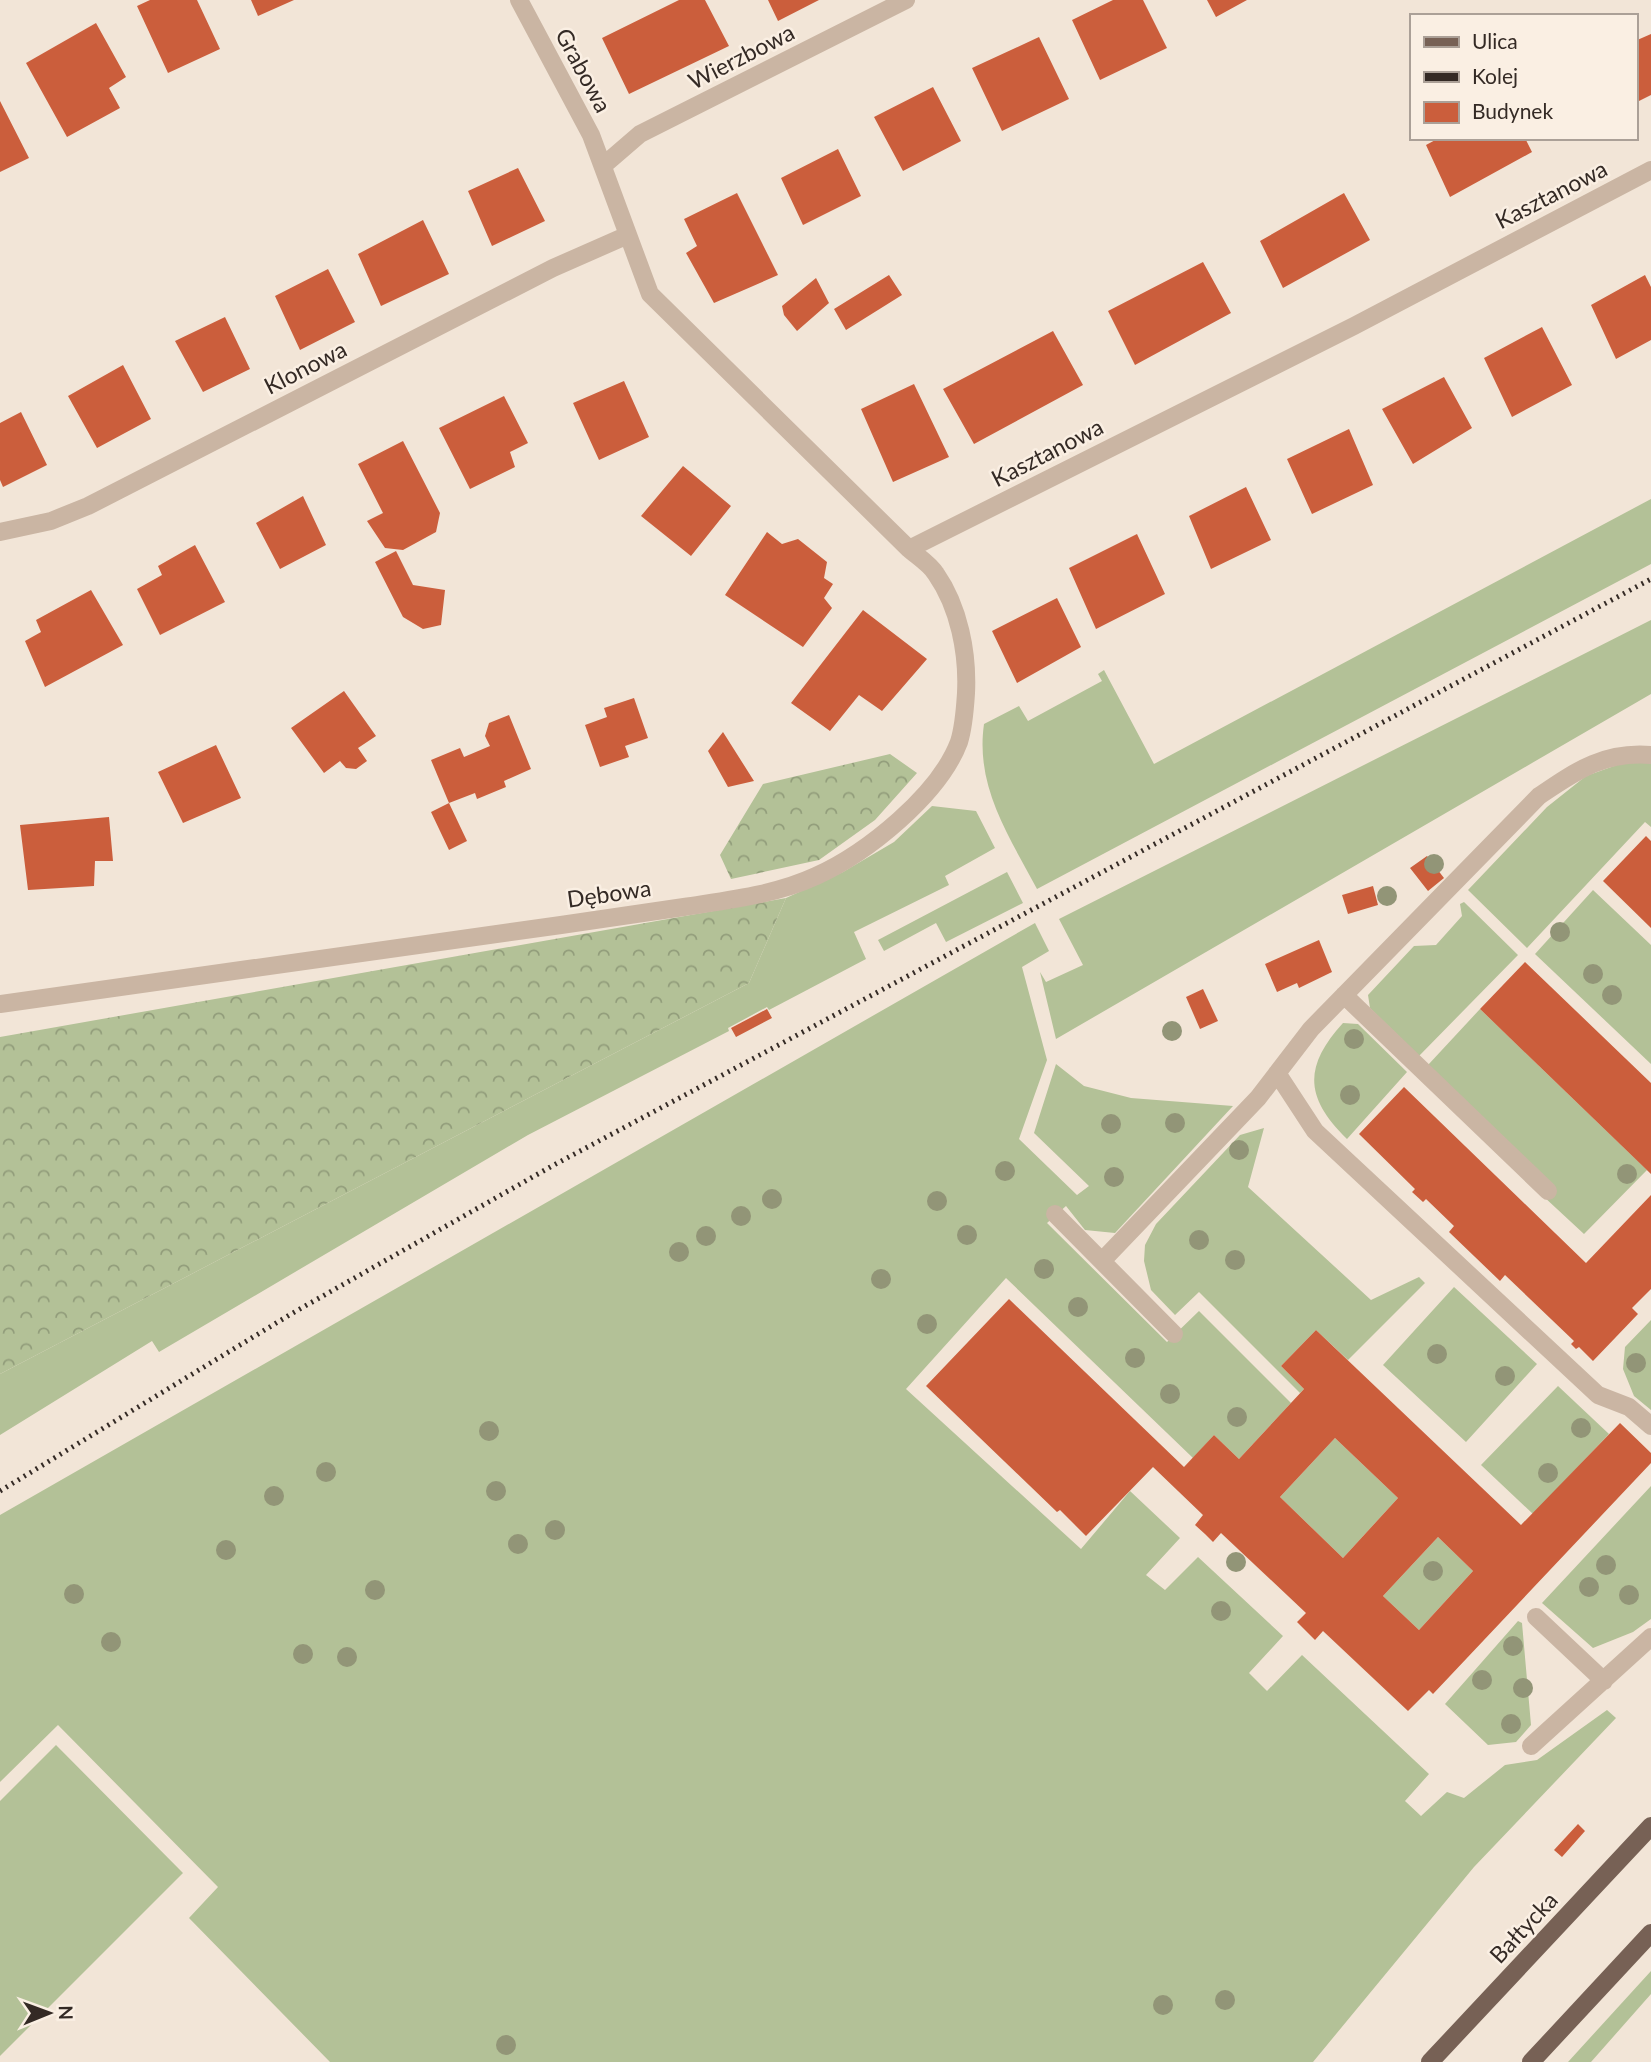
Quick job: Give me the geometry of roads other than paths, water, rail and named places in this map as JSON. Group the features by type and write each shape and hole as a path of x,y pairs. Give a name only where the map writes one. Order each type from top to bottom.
{"main road":[{"name":"Bałtycka","path":"1430,2062 1651,1826"},
{"path":"1531,2062 1651,1933"}],"street":[{"name":"Grabowa","path":"519,0 591,135 604,165"},
{"name":"Wierzbowa","path":"604,165 640,134 906,0"},
{"path":"604,165 650,294 909,549"},
{"name":"Kasztanowa","path":"909,549 1354,326 1651,170"},
{"name":"Klonowa","path":"0,532 51,521 88,506 554,268 628,235"},
{"name":"Dębowa","path":"0,1004 719,902 790,887 819,874 865,846 898,820 938,778 960,740 966,686 965,657 959,625 935,572 909,549"},
{"path":"1102,1261 1258,1098 1311,1029 1539,796 1582,767 1632,753 1651,755"},
{"path":"1344,995 1548,1191"},
{"path":"1278,1073 1315,1132 1598,1395 1629,1407 1651,1426"},
{"path":"1055,1214 1174,1334"},
{"path":"1536,1617 1604,1681"},
{"path":"1531,1746 1651,1637"}],"railway":[{"path":"0,1491 291,1314 552,1166 1651,579"}]}
